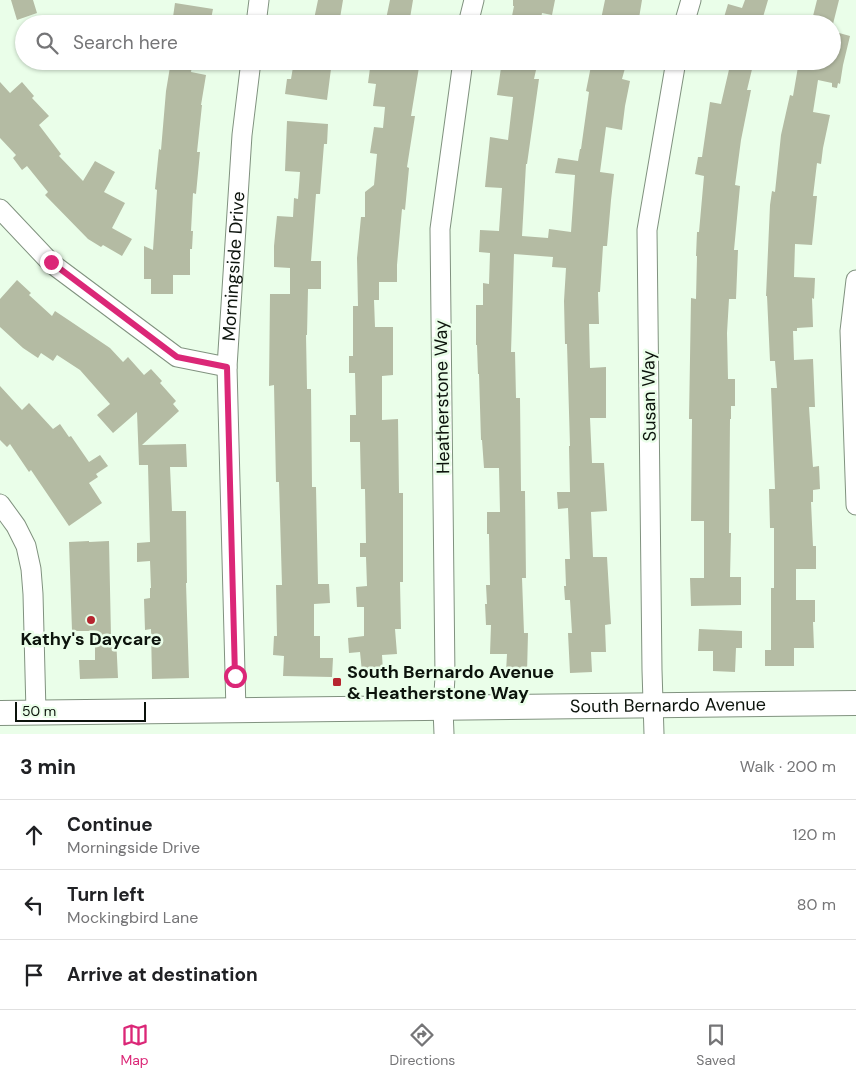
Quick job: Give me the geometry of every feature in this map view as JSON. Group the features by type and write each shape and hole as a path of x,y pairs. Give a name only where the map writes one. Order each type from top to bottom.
{"street":[{"path":"257,15 259,0"},
{"path":"470,15 474,0"},
{"path":"687,15 691,0"},
{"name":"Morningside Drive","path":"236,711 227,367 242,135 250,70"},
{"name":"Heatherstone Way","path":"444,734 440,229 462,70"},
{"name":"Susan Way","path":"654,734 652,705 648,230 675,70"},
{"path":"0,209 51,262 177,357 227,367"},
{"path":"856,280 850,331 856,505"},
{"path":"0,504 16,526 26,546 31,569 36,712"},
{"name":"South Bernardo Avenue","path":"0,713 856,703"}],"building":[{"path":"11,0 33,0 37,13 16,15"},
{"path":"318,0 343,0 340,15 315,15"},
{"path":"390,0 413,0 410,15 387,15"},
{"path":"513,0 555,0 552,15 542,13 542,15 512,15"},
{"path":"605,0 642,0 640,15 602,15"},
{"path":"745,0 768,0 764,15 725,15 728,4 742,8"},
{"path":"817,0 839,0 835,15 813,15"},
{"path":"175,3 213,9 212,15 173,15"},
{"path":"841,34 850,36 840,84 838,83 837,88 832,87 832,83 818,80 813,112 830,115 821,164 817,163 813,196 817,196 812,245 795,244 794,277 815,278 814,299 812,298 813,327 797,328 797,331 793,331 794,360 813,359 815,407 809,407 813,467 819,466 820,489 813,490 813,502 811,502 813,546 816,546 816,569 796,569 796,600 815,600 815,622 813,622 814,648 794,648 794,666 765,666 765,650 771,650 771,588 774,588 774,528 770,528 769,489 775,489 771,388 777,388 775,361 770,361 766,296 770,205 772,191 775,192 781,135 790,95 793,96 797,70 841,70"},
{"path":"170,70 191,70 191,72 206,75 197,152 200,152 196,194 193,193 190,275 173,275 173,294 151,294 151,279 144,279 144,246 153,250 157,190 155,189 159,149 161,150"},
{"path":"292,70 331,70 327,100 285,94 287,79 291,79"},
{"path":"370,70 419,70 411,116 415,116 407,167 409,168 405,210 402,209 397,282 379,282 379,300 374,300 375,327 393,327 393,375 382,376 382,420 398,419 399,493 403,493 403,582 400,582 401,629 395,629 397,654 382,655 383,671 362,672 360,652 349,653 348,638 364,636 364,607 357,607 356,587 367,586 366,557 360,557 360,543 366,543 365,489 361,489 360,442 350,442 350,415 356,415 355,373 349,373 349,356 353,356 353,306 358,306 357,258 361,217 365,217 365,192 374,185 377,154 370,153 374,127 383,128 385,107 373,106 376,84 368,83"},
{"path":"501,70 536,70 534,79 539,79 526,164 522,236 548,238 549,229 571,232 575,175 555,173 558,158 578,161 589,92 586,91 590,70 624,70 622,79 630,81 622,130 606,127 600,172 614,174 607,246 603,246 600,292 598,292 599,324 589,324 590,368 606,367 606,418 590,418 592,463 604,463 607,511 591,512 593,557 607,557 611,624 605,625 606,652 591,652 592,672 570,673 568,633 572,633 570,600 565,600 564,586 566,586 565,559 570,559 568,508 558,509 557,492 570,492 567,344 565,344 564,301 566,268 552,267 553,257 514,254 511,352 515,352 516,398 520,398 521,491 525,491 526,578 522,578 524,633 528,633 527,673 506,672 507,654 490,654 491,625 486,625 485,604 487,604 486,585 490,585 487,512 500,512 499,468 484,468 476,345 476,305 483,305 483,283 489,284 490,253 479,252 480,230 499,231 502,188 485,187 490,137 508,140 513,97 497,95"},
{"path":"729,70 752,70 747,90 751,90 741,140 735,185 740,186 734,250 738,250 736,299 729,299 727,333 728,379 735,379 735,406 731,406 730,419 730,577 741,577 741,605 691,606 690,578 704,578 704,521 691,521 692,419 689,419 691,298 696,299 697,232 699,232 704,176 695,174 698,157 702,157 710,102 721,104"},
{"path":"0,82 10,93 22,82 34,96 32,98 49,116 39,125 61,154 59,156 83,181 95,161 115,172 104,192 125,203 112,228 132,239 122,256 88,239 45,195 48,192 27,166 22,170 13,158 16,155 0,138"},
{"path":"287,121 328,124 327,144 324,144 320,194 316,194 311,261 321,261 321,289 308,289 306,335 307,389 311,389 312,487 316,487 318,584 329,584 330,603 314,604 314,636 320,636 320,658 333,658 332,677 283,676 284,656 273,655 274,636 277,636 276,585 282,585 279,482 276,482 274,385 269,386 270,294 290,294 290,268 274,267 274,246 277,216 293,217 294,198 298,199 300,172 285,171"},
{"path":"17,280 31,293 29,295 52,316 55,311 110,348 123,362 128,357 144,375 151,369 162,381 160,383 176,401 173,404 179,411 142,445 186,444 187,467 170,467 172,511 186,511 189,678 152,679 151,629 145,630 144,599 150,598 150,561 137,562 137,543 150,542 148,465 139,465 137,412 113,433 97,415 110,404 80,370 57,355 53,361 41,353 38,358 23,348 0,327 0,299"},
{"path":"0,386 22,410 29,403 53,429 60,424 89,462 100,455 108,466 96,474 98,477 89,483 102,503 69,526 31,470 29,472 10,444 7,447 0,440"},
{"path":"109,541 111,637 116,637 118,678 80,679 79,660 95,660 95,631 72,631 69,542"},
{"path":"699,629 742,631 742,648 736,648 735,672 713,671 713,651 698,651"}],"place":[{"name":"Kathy's Daycare","path":"91,620"},
{"name":"South Bernardo Avenue & Heatherstone Way","path":"337,682"}],"route":[{"path":"51,262 177,357 227,367 235,676"}]}
